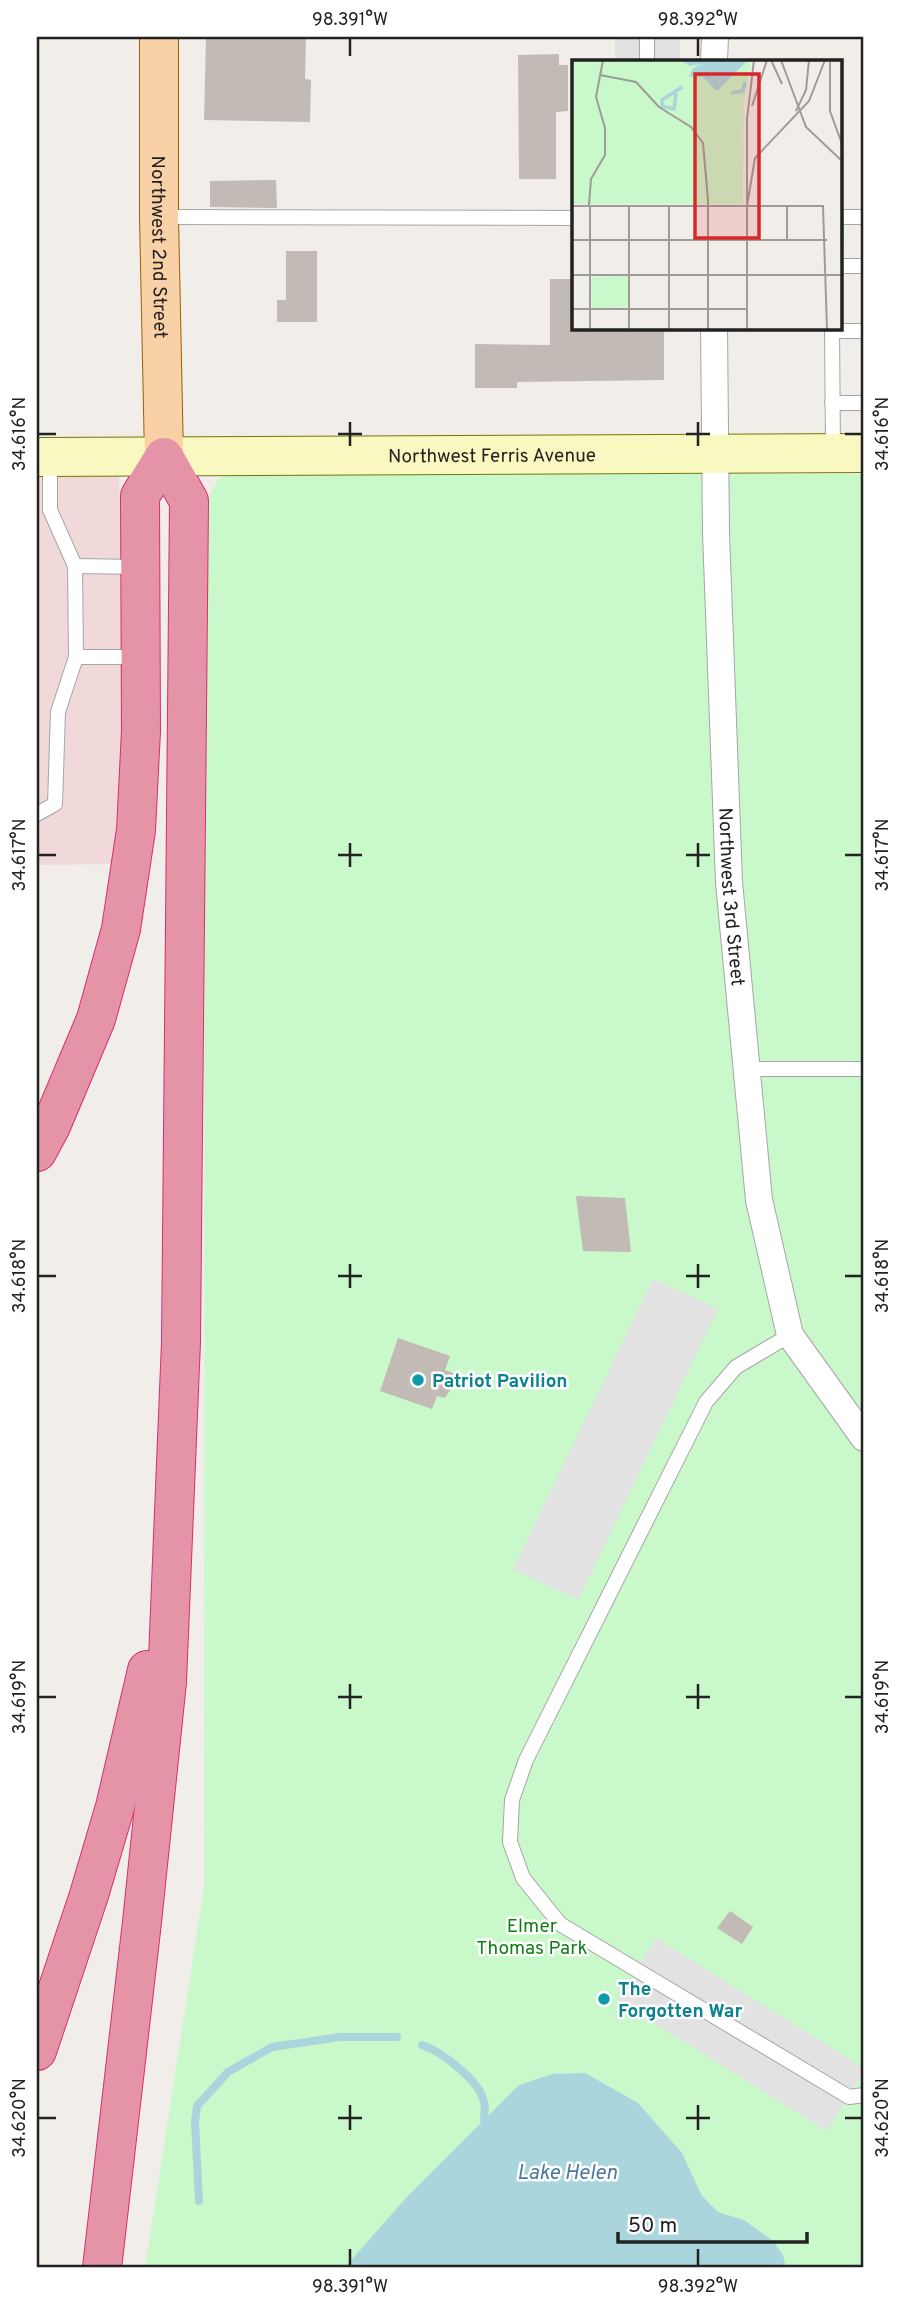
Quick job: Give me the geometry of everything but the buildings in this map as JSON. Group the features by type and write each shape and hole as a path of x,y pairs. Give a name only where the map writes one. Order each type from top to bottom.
{"highway":[{"path":"37,1152 51,1126 96,1019 121,929 136,830 141,731 140,496 164,457 189,501 181,1342 167,1682 102,2268"},
{"path":"37,2051 115,1807 145,1681 172,1529"}],"main road":[{"name":"Northwest 2nd Street","path":"159,37 159,217 164,457"}],"street":[{"path":"715,37 715,60"},
{"name":"Northwest 3rd Street","path":"715,329 716,533 729,882 759,1200 790,1335 864,1438"},
{"name":"Northwest Ferris Avenue","path":"43,457 849,453"}],"lane":[{"path":"647,37 647,60"},
{"path":"159,217 572,218"},
{"path":"842,217 864,217"},
{"path":"842,266 864,266"},
{"path":"849,453 832,403 832,329 864,331"},
{"path":"832,403 864,403"},
{"path":"37,814 55,804 58,712 76,657 75,566 50,510 43,457"},
{"path":"75,566 140,567"},
{"path":"76,657 140,657"},
{"path":"747,1069 864,1069"},
{"path":"790,1335 736,1367 706,1402 526,1760 512,1800 509,1842 523,1878 560,1924 849,2097 864,2095"}],"shaded area":[{"path":"615,37 680,37 680,60 615,60"},
{"path":"37,474 119,476 127,675 119,864 37,865"},
{"path":"653,1279 718,1309 578,1600 513,1569"},
{"path":"656,1938 864,2068 827,2131 617,2000"}],"green space":[{"name":"Elmer Thomas Park","path":"242,474 864,474 864,2268 145,2268 204,1887 205,505 219,478"}],"water":[{"name":"Lake Helen","path":"585,2073 638,2103 682,2153 702,2196 718,2212 744,2220 773,2241 783,2255 786,2268 344,2268 407,2197 519,2085 553,2074"}],"waterway":[{"path":"199,2201 195,2122 197,2106 228,2072 272,2047 340,2037 397,2037"},
{"path":"422,2045 449,2060 468,2076 485,2104 484,2120"}],"place":[{"name":"Patriot Pavilion","path":"418,1380"},
{"name":"The Forgotten War","path":"604,1999"}]}
